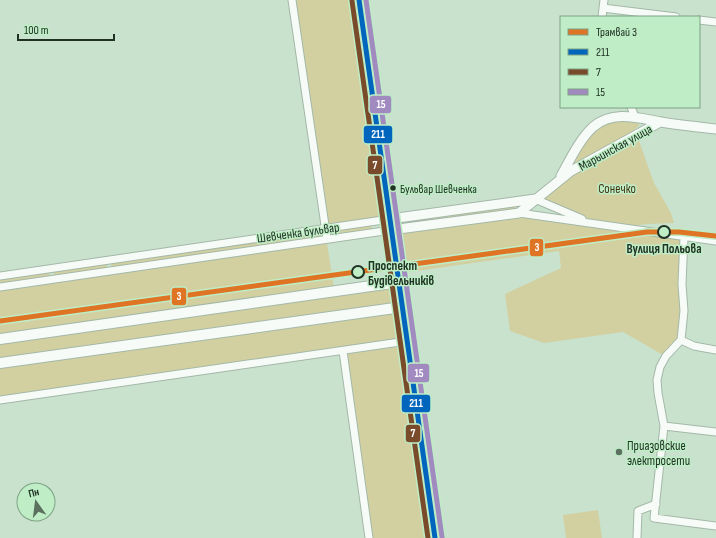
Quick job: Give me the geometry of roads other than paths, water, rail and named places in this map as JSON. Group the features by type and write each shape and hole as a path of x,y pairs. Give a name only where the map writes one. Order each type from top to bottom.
{"main road":[{"path":"359,0 435,538"},
{"path":"0,339 399,282"},
{"path":"0,363 402,307"}],"street":[{"path":"292,0 327,239"},
{"path":"602,16 604,0"},
{"path":"603,8 668,16"},
{"path":"700,20 716,22"},
{"path":"631,108 635,117"},
{"name":"Марьинская улица","path":"559,179 581,142 599,123 607,119 618,117 635,117 660,122"},
{"path":"660,122 716,129"},
{"name":"Марьинская улица","path":"519,213 559,179 571,171 660,122"},
{"name":"Шевченка бульвар","path":"0,276 325,228 535,199 592,223"},
{"name":"Шевченка бульвар","path":"0,288 327,239 519,213 716,240"},
{"path":"684,236 682,284 684,311 681,340 666,356 660,367 657,380 664,426 654,518 716,526"},
{"path":"681,340 694,346 716,350"},
{"path":"0,400 407,341"},
{"path":"343,351 369,538"},
{"path":"664,426 716,432"},
{"path":"637,538 638,511 656,504"}],"tram line":[{"name":"3","path":"0,321 647,232 679,232 716,236"}],"place":[{"name":"Бульвар Шевченка","path":"393,188"},
{"name":"Вулиця Польова","path":"664,232"},
{"name":"Проспект Будівельників","path":"358,272"},
{"name":"Приазовские электросети","path":"619,452"}],"park label":[{"name":"Сонечко","path":"617,188"}]}
